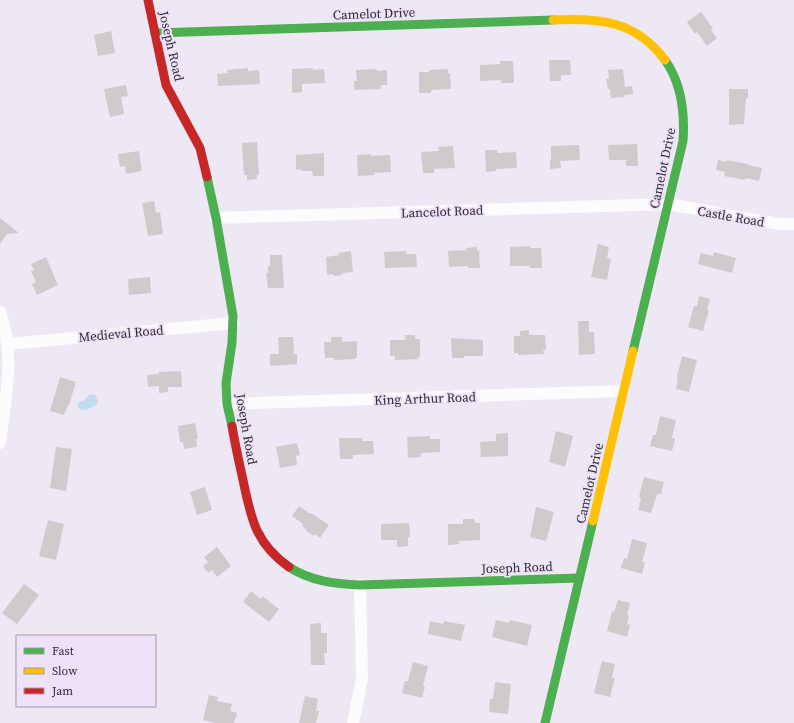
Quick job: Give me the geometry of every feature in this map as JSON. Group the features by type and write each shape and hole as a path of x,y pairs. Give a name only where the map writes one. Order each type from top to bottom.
{"street":[{"name":"Joseph Road","path":"148,0 166,85 200,148 216,218 231,298 233,323 232,343 226,383 227,404 250,513 254,526 268,549 281,562 296,572 308,578 332,584 360,586 579,578"},
{"name":"Camelot Drive","path":"155,33 577,19 601,20 624,27 635,33 661,54 669,65 681,94 684,118 683,141 545,723"},
{"name":"Lancelot Road","path":"216,218 668,204"},
{"name":"Castle Road","path":"668,204 779,224 794,224"},
{"path":"0,312 8,344 9,361 0,443"},
{"name":"Medieval Road","path":"8,344 233,323"},
{"name":"King Arthur Road","path":"227,404 624,392"},
{"path":"353,723 362,679 360,586"}],"water":[{"path":"95,394 98,401 96,405 86,410 81,410 77,406 79,402 85,400 89,395"}],"building":[{"path":"701,12 713,28 711,30 717,38 707,46 697,32 695,34 687,22"},
{"path":"111,31 115,53 98,56 94,35"},
{"path":"549,60 570,60 571,75 561,75 561,81 550,81"},
{"path":"500,61 513,61 514,83 501,83 501,80 480,81 480,65 500,64"},
{"path":"248,68 248,71 259,70 260,84 218,86 217,74 228,73 227,70"},
{"path":"313,68 313,70 324,69 325,83 302,84 302,92 292,93 292,69"},
{"path":"377,69 377,71 387,70 387,85 381,85 381,89 354,90 354,81 357,81 356,70"},
{"path":"448,69 448,73 450,73 451,89 431,90 431,93 419,93 419,72"},
{"path":"623,69 625,87 632,86 633,94 624,95 625,97 611,98 610,89 608,89 606,79 609,79 608,70"},
{"path":"126,85 128,96 121,97 124,114 110,117 104,89"},
{"path":"729,89 748,89 744,124 729,125"},
{"path":"257,142 259,175 257,175 257,179 247,180 247,175 244,175 242,143"},
{"path":"637,144 638,166 626,166 626,160 609,160 608,145"},
{"path":"579,145 580,160 560,161 561,168 550,169 551,146"},
{"path":"453,146 455,168 434,169 434,173 423,173 421,152 439,151 438,147"},
{"path":"485,150 497,150 498,153 516,152 517,168 496,169 496,171 486,172"},
{"path":"139,151 142,171 126,174 125,166 120,167 118,154"},
{"path":"324,153 324,176 313,176 312,171 302,171 301,169 296,170 296,155"},
{"path":"371,154 371,156 390,155 391,172 358,176 357,155"},
{"path":"718,160 727,162 727,160 762,168 759,181 724,176 725,172 716,170"},
{"path":"154,201 156,213 160,212 163,234 148,236 142,203"},
{"path":"0,218 19,233 7,234 0,244"},
{"path":"598,244 609,247 607,258 611,259 607,280 591,277"},
{"path":"530,246 530,248 541,248 542,268 530,268 530,266 510,266 510,247"},
{"path":"477,247 477,250 479,250 480,268 468,268 468,266 449,267 448,251 466,250 466,248"},
{"path":"351,251 353,272 342,273 342,275 327,275 326,257"},
{"path":"406,251 406,254 416,254 417,267 385,268 384,252"},
{"path":"714,252 736,258 732,273 698,264 701,253 713,256"},
{"path":"270,255 282,255 284,288 268,288 266,273 268,273 268,266 270,266"},
{"path":"46,257 58,285 37,295 32,284 36,282 31,271 34,270 31,264"},
{"path":"150,277 151,293 129,295 128,279"},
{"path":"699,296 710,299 707,309 709,310 703,331 688,327 694,306 697,306"},
{"path":"578,321 589,321 589,332 594,332 595,354 579,355"},
{"path":"529,330 529,335 545,335 546,350 543,350 544,354 518,355 518,353 514,353 514,336 520,336 520,331"},
{"path":"405,335 415,335 415,339 420,339 420,357 418,357 418,359 395,360 395,356 390,356 390,340 406,340"},
{"path":"278,337 293,337 294,354 297,354 297,364 270,366 270,354 279,354"},
{"path":"331,337 342,337 342,342 357,341 357,358 334,360 334,358 325,358 324,342 331,342"},
{"path":"451,338 483,340 483,356 464,356 464,358 452,358"},
{"path":"682,356 697,360 689,392 676,389"},
{"path":"181,371 182,387 168,387 168,392 159,393 159,386 148,387 147,375 159,374 159,372"},
{"path":"60,377 76,382 69,405 64,415 50,411"},
{"path":"660,416 676,420 672,438 675,439 672,451 650,446 653,435 656,435"},
{"path":"195,423 198,439 196,439 197,447 184,449 183,442 180,442 178,426"},
{"path":"556,431 573,436 565,467 549,462"},
{"path":"508,433 508,456 481,457 480,442 496,441 496,434"},
{"path":"430,436 430,439 440,439 440,452 421,453 421,457 408,458 407,437"},
{"path":"339,438 362,438 362,441 373,441 374,454 353,455 353,459 340,459"},
{"path":"297,443 300,455 296,456 297,465 280,468 276,447"},
{"path":"56,447 72,449 66,491 50,488"},
{"path":"644,477 664,482 661,494 657,494 651,513 638,510 641,498 639,497"},
{"path":"205,487 212,510 197,515 190,492"},
{"path":"299,506 329,525 320,538 315,534 314,536 306,531 307,530 302,526 303,524 292,516"},
{"path":"536,507 554,512 546,541 530,537"},
{"path":"463,519 474,519 475,523 480,523 480,540 459,541 459,544 448,545 448,524 463,524"},
{"path":"48,520 64,524 56,560 39,556"},
{"path":"409,523 410,537 408,537 408,546 397,547 397,540 381,540 381,524"},
{"path":"632,539 647,543 642,562 645,562 642,574 621,568 624,558 627,559"},
{"path":"217,547 231,566 217,577 212,570 208,573 203,566 208,562 204,557"},
{"path":"24,584 39,595 17,624 2,613"},
{"path":"251,591 261,599 262,596 279,609 269,622 243,602"},
{"path":"618,600 630,603 627,615 629,615 627,624 630,625 627,637 607,631 612,611 614,612"},
{"path":"496,620 509,623 510,620 532,625 527,646 492,637"},
{"path":"430,621 443,624 444,621 465,625 461,641 428,634"},
{"path":"321,623 321,633 327,633 327,653 324,653 325,665 311,665 310,624"},
{"path":"602,661 615,664 612,678 615,678 610,697 594,693"},
{"path":"413,662 428,666 423,686 425,687 422,698 402,693 405,681 408,681"},
{"path":"495,682 511,684 508,714 489,712 490,699 493,699"},
{"path":"209,695 218,697 217,701 232,704 230,711 237,713 234,723 216,723 203,720"},
{"path":"305,696 318,699 316,711 319,711 316,723 299,723"}],"traffic: fast":[{"path":"155,33 553,20"},
{"path":"633,351 683,141 683,109 679,89 671,69 665,60"},
{"path":"207,177 216,218 233,316 232,343 226,383 227,404 232,426"},
{"path":"545,723 593,521"},
{"path":"289,567 314,579 341,584 360,585 579,578"}],"traffic: slow":[{"path":"553,20 586,20 615,24 629,29 641,37 665,60"},
{"path":"593,521 633,351"}],"traffic: jam":[{"path":"148,0 166,85 200,148 207,177"},
{"path":"232,426 249,506 256,529 269,549 289,567"}]}
